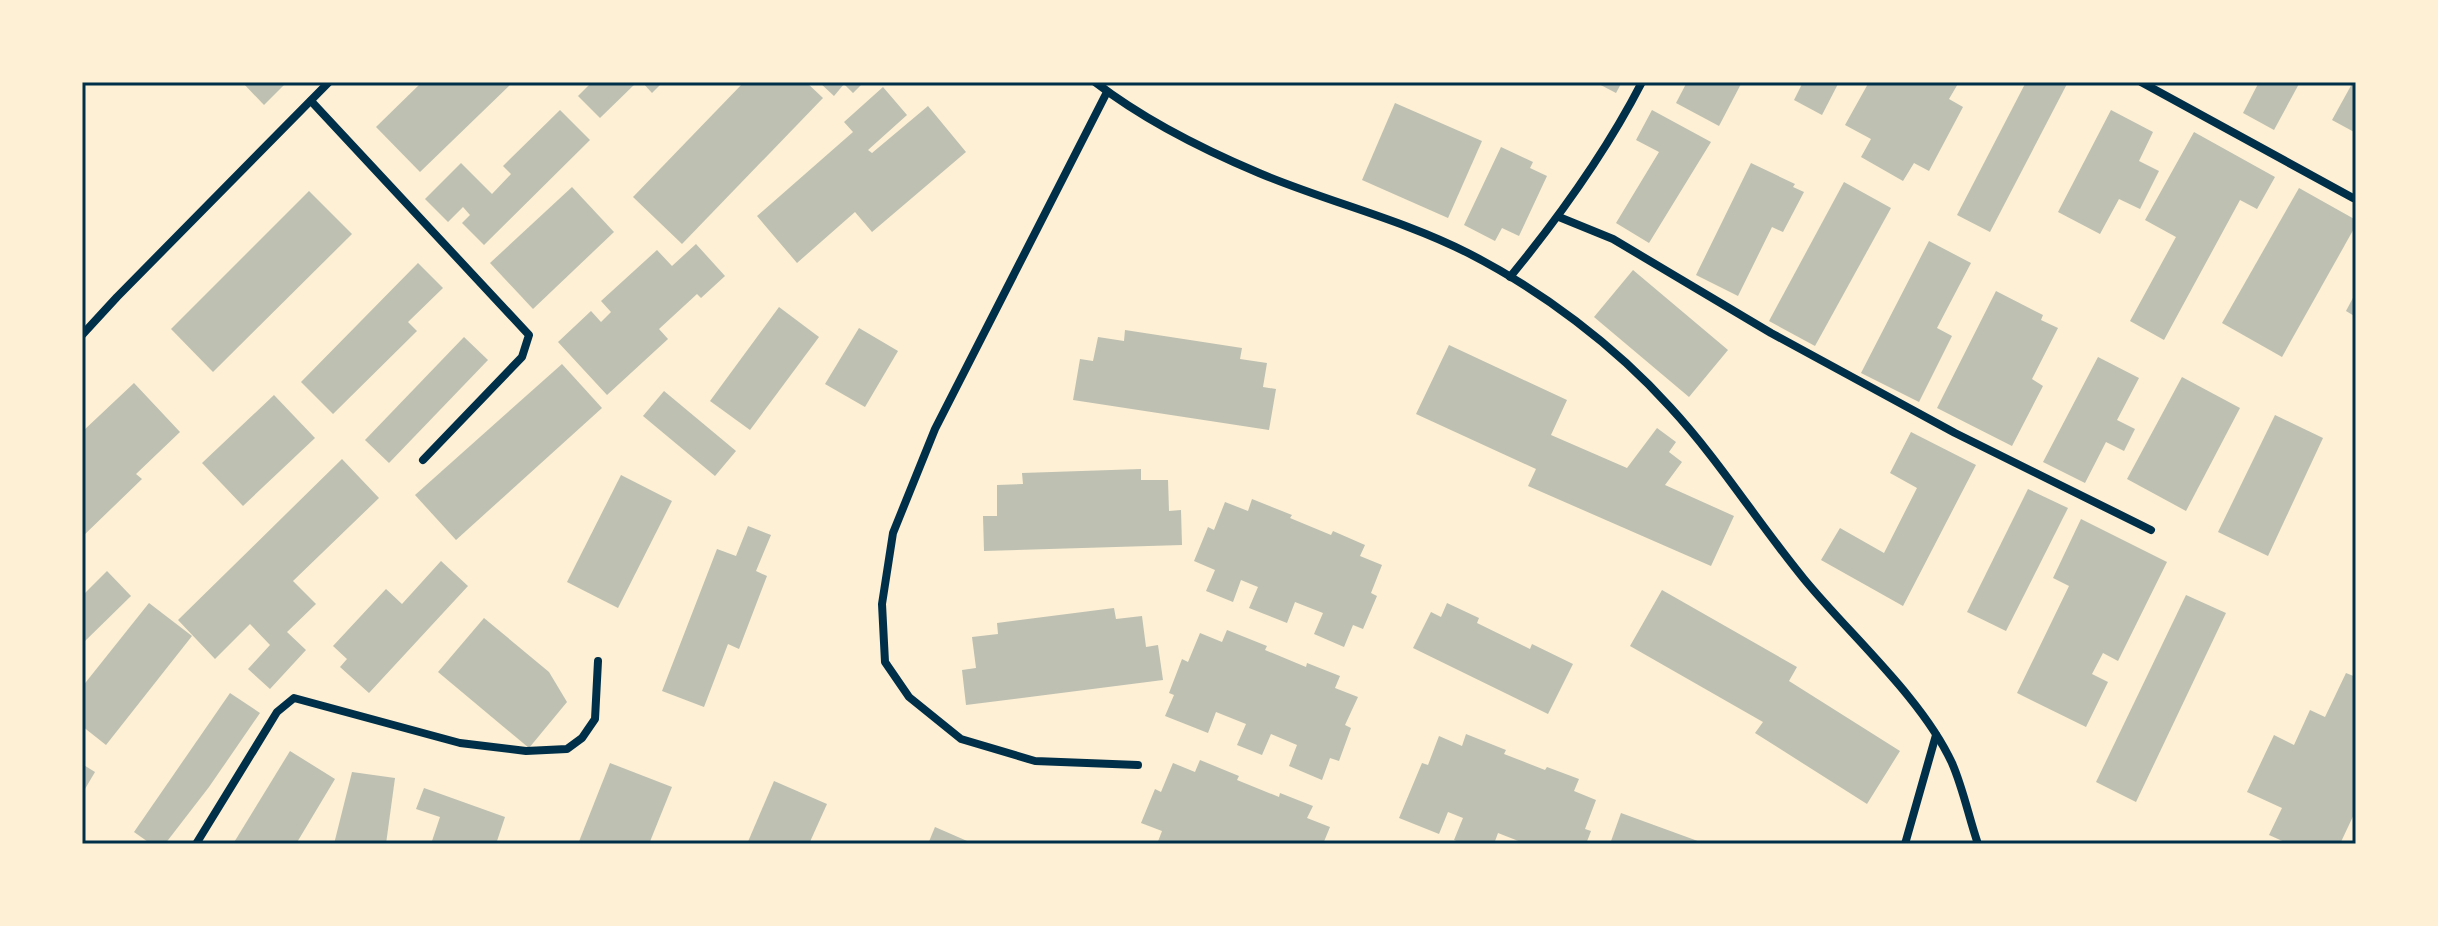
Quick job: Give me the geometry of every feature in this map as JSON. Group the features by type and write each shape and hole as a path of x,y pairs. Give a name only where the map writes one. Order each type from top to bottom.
{"street":[{"path":"82,335 329,82"},
{"path":"1095,82 1174,133 1245,166 1434,237 1510,277 1568,316 1628,364 1671,408 1805,579 1895,682 1936,735 1952,764 1978,844"},
{"path":"1510,277 1559,217 1625,115 1642,82"},
{"path":"2141,82 2353,198"},
{"path":"1107,92 935,429 893,533 882,604 885,662 909,697 961,739 1035,761 1138,765"},
{"path":"311,101 529,335 522,357 423,460"},
{"path":"1559,217 1613,239 1771,333 1955,433 2151,530"},
{"path":"196,844 277,712 294,698 460,743 526,751 567,749 582,738 595,719 598,661"},
{"path":"1905,844 1936,735"}],"building":[{"path":"242,82 287,82 264,105"},
{"path":"422,82 513,82 420,172 376,127"},
{"path":"592,82 637,82 600,118 578,96"},
{"path":"642,82 663,82 652,93"},
{"path":"744,82 806,82 823,98 682,244 633,197"},
{"path":"819,82 864,82 853,93 844,84 834,96"},
{"path":"1595,82 1622,82 1616,93"},
{"path":"1687,82 1742,82 1719,126 1676,103"},
{"path":"1803,82 1839,82 1822,115 1794,100"},
{"path":"1869,82 1959,82 1949,99 1963,107 1929,171 1914,163 1903,181 1861,157 1871,139 1845,125"},
{"path":"2026,82 2068,82 1990,232 1957,215"},
{"path":"2259,82 2300,82 2274,130 2243,113"},
{"path":"2353,82 2356,82 2356,133 2332,120"},
{"path":"883,87 907,115 868,150 872,153 928,106 966,152 872,232 855,212 797,263 757,216 853,132 844,122"},
{"path":"1395,103 1482,141 1448,218 1362,180"},
{"path":"560,110 590,140 484,245 462,223 470,215 463,207 448,222 425,199 461,163 492,194 511,174 503,166"},
{"path":"1652,110 1711,142 1649,243 1616,223 1659,152 1636,140"},
{"path":"2111,110 2153,132 2139,161 2159,171 2140,209 2119,199 2100,234 2058,212"},
{"path":"2194,132 2275,177 2257,209 2240,200 2164,340 2130,321 2176,237 2145,220"},
{"path":"1501,147 1533,162 1530,168 1547,176 1519,236 1502,228 1495,241 1464,225"},
{"path":"1751,163 1795,184 1793,187 1804,192 1783,232 1772,227 1738,296 1696,275"},
{"path":"1844,182 1891,208 1815,346 1769,321"},
{"path":"572,187 614,232 533,309 490,263"},
{"path":"2299,188 2356,220 2356,225 2282,357 2222,323"},
{"path":"309,191 352,234 213,372 171,329"},
{"path":"1929,241 1971,263 1937,328 1952,336 1919,402 1861,373"},
{"path":"696,244 725,276 701,298 697,294 659,329 668,339 607,395 558,342 591,311 601,322 611,312 601,301 657,250 672,266"},
{"path":"418,263 443,288 408,322 417,331 333,414 301,382"},
{"path":"1633,270 1728,350 1689,397 1594,317"},
{"path":"1996,291 2043,315 2041,320 2058,328 2032,379 2043,386 2012,446 1937,408"},
{"path":"2356,292 2356,317 2346,311"},
{"path":"779,307 819,337 750,430 710,401"},
{"path":"859,328 898,351 865,407 825,384"},
{"path":"1125,330 1242,348 1240,359 1267,363 1263,387 1276,389 1269,430 1073,400 1080,359 1093,361 1098,337 1124,341"},
{"path":"464,337 488,360 389,463 365,440"},
{"path":"1449,345 1567,400 1551,435 1627,468 1657,428 1676,442 1669,452 1682,462 1665,485 1734,516 1711,566 1528,486 1536,469 1416,414"},
{"path":"2098,357 2139,378 2117,420 2135,429 2124,451 2106,442 2085,483 2043,462"},
{"path":"562,364 602,408 456,540 415,495"},
{"path":"2182,377 2240,408 2186,511 2127,479"},
{"path":"134,383 180,432 136,474 142,479 82,537 82,432"},
{"path":"664,391 736,451 715,476 643,416"},
{"path":"274,395 315,438 243,506 202,463"},
{"path":"2275,415 2323,438 2268,556 2218,532"},
{"path":"1911,432 1976,465 1903,606 1821,560 1840,528 1884,553 1917,488 1890,473"},
{"path":"342,459 379,498 293,581 316,604 287,632 306,650 270,689 248,669 270,645 250,624 215,659 178,620"},
{"path":"1141,469 1141,480 1168,480 1169,511 1181,510 1182,545 984,551 983,516 997,516 997,485 1023,484 1022,473"},
{"path":"621,475 672,501 618,608 567,582"},
{"path":"2028,489 2068,508 2006,631 1967,612"},
{"path":"1252,499 1331,535 1333,531 1365,545 1360,556 1382,565 1371,593 1377,596 1363,629 1353,625 1344,647 1314,634 1323,613 1295,602 1287,623 1249,608 1258,587 1241,580 1233,602 1206,591 1215,570 1194,561 1208,527 1214,530 1225,502 1248,511"},
{"path":"2081,519 2167,562 2118,661 2103,653 2092,674 2108,682 2086,727 2017,693 2069,586 2053,578"},
{"path":"748,526 771,535 756,571 767,576 739,649 728,644 704,707 662,691 717,549 736,556"},
{"path":"441,561 468,586 369,693 340,667 347,659 333,646 386,589 402,604"},
{"path":"107,571 131,596 82,644 82,596"},
{"path":"1662,590 1797,667 1789,681 1900,751 1867,804 1755,733 1763,722 1630,646"},
{"path":"2186,595 2226,613 2136,802 2096,782"},
{"path":"149,603 192,636 106,745 82,726 82,687"},
{"path":"1447,603 1479,618 1477,623 1530,649 1532,644 1573,664 1548,714 1413,648 1431,612 1441,617"},
{"path":"1114,608 1116,619 1142,616 1146,647 1158,645 1163,680 966,705 962,670 976,668 972,637 998,634 997,623"},
{"path":"484,618 549,672 567,702 529,748 438,672"},
{"path":"1227,630 1267,646 1265,650 1306,667 1307,663 1340,676 1335,688 1358,697 1345,725 1351,728 1339,761 1330,758 1322,780 1289,766 1297,745 1271,734 1262,755 1237,745 1246,724 1216,712 1208,733 1165,716 1174,695 1169,693 1182,659 1188,662 1200,633 1222,642"},
{"path":"2346,673 2356,677 2356,810 2340,844 2289,844 2269,835 2282,808 2247,792 2274,735 2294,745 2310,710 2325,717"},
{"path":"230,693 260,713 165,844 151,844 134,832"},
{"path":"1466,734 1506,750 1504,754 1579,779 1574,791 1596,800 1585,829 1591,831 1586,844 1520,844 1498,833 1494,844 1464,844 1454,840 1463,818 1448,812 1439,834 1399,818 1422,763 1428,765 1439,736 1462,746"},
{"path":"290,751 335,779 296,844 233,844"},
{"path":"1200,760 1239,776 1237,780 1279,797 1280,793 1313,806 1307,818 1330,827 1323,844 1157,844 1162,831 1141,823 1155,789 1161,792 1173,763 1195,772"},
{"path":"610,763 672,787 649,844 578,844"},
{"path":"82,764 95,772 82,794"},
{"path":"352,772 395,778 386,844 334,844"},
{"path":"774,781 827,804 809,844 747,844"},
{"path":"424,788 505,817 496,844 431,844 440,817 416,809"},
{"path":"1621,813 1706,844 1610,844"},
{"path":"935,827 974,844 928,844"}]}
